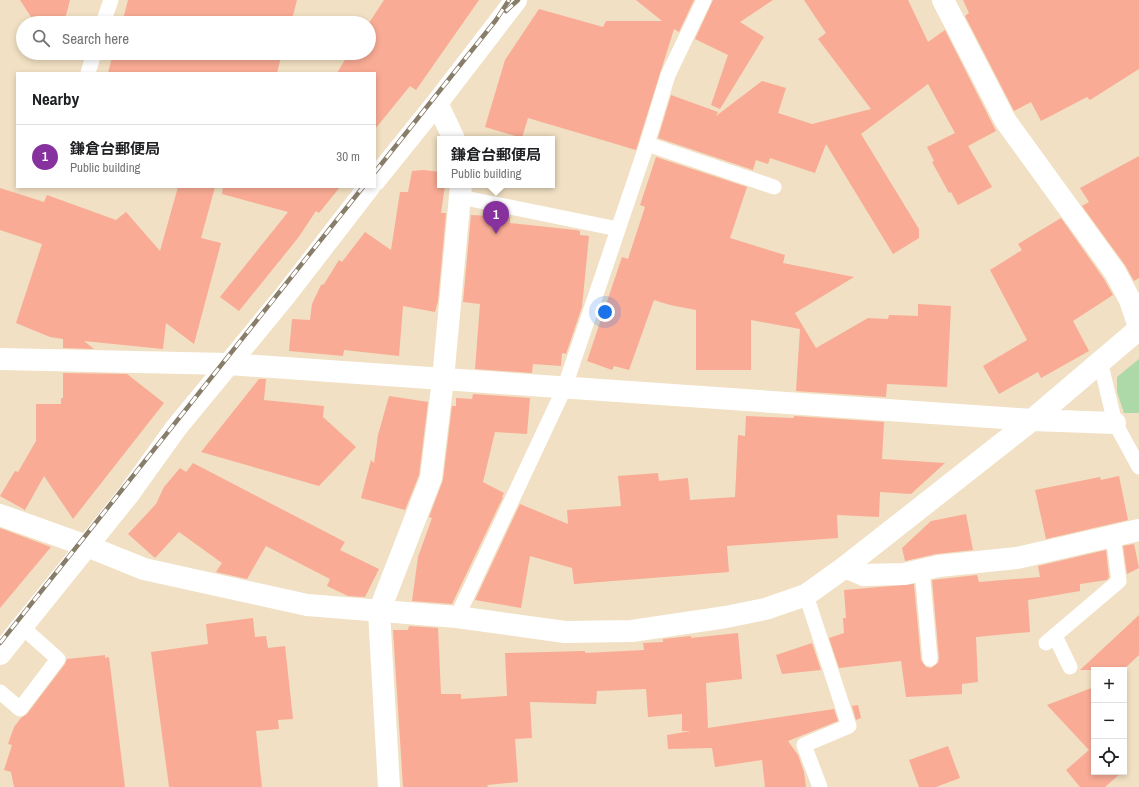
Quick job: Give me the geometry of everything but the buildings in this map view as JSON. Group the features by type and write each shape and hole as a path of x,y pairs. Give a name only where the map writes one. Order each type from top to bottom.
{"street":[{"path":"378,170 438,103 516,0"},
{"path":"0,515 87,546 144,569 307,605 379,612 457,617 565,632 632,631 765,609 806,594 845,567 1032,420 1139,328 1130,300 1115,272 1005,120 943,0"},
{"path":"438,103 453,136"},
{"path":"0,654 128,495 176,428 284,297 368,188"},
{"path":"389,787 379,612 431,478 443,379 460,191"},
{"path":"0,359 228,364 564,389 1032,420 1115,423"},
{"path":"845,567 864,575 904,574 939,566 1017,558 1139,530"}],"lane":[{"path":"106,16 111,0"},
{"path":"457,617 564,389 647,144 668,75 704,0"},
{"path":"88,72 92,60"},
{"path":"647,144 774,187"},
{"path":"460,191 618,229"},
{"path":"1100,361 1115,423 1139,467"},
{"path":"1070,667 1051,639 1119,581 1113,536"},
{"path":"922,570 930,659"},
{"path":"806,594 849,726 804,745 820,787"},
{"path":"0,692 20,709 58,659 22,627"}],"green space":[{"path":"1139,359 1139,413 1124,413 1117,392 1117,377"}],"railway":[{"path":"376,171 496,20 509,0"},
{"path":"506,11 518,0"},
{"path":"0,643 362,188"}],"place":[{"name":"鎌倉台郵便局","path":"496,234"}]}
